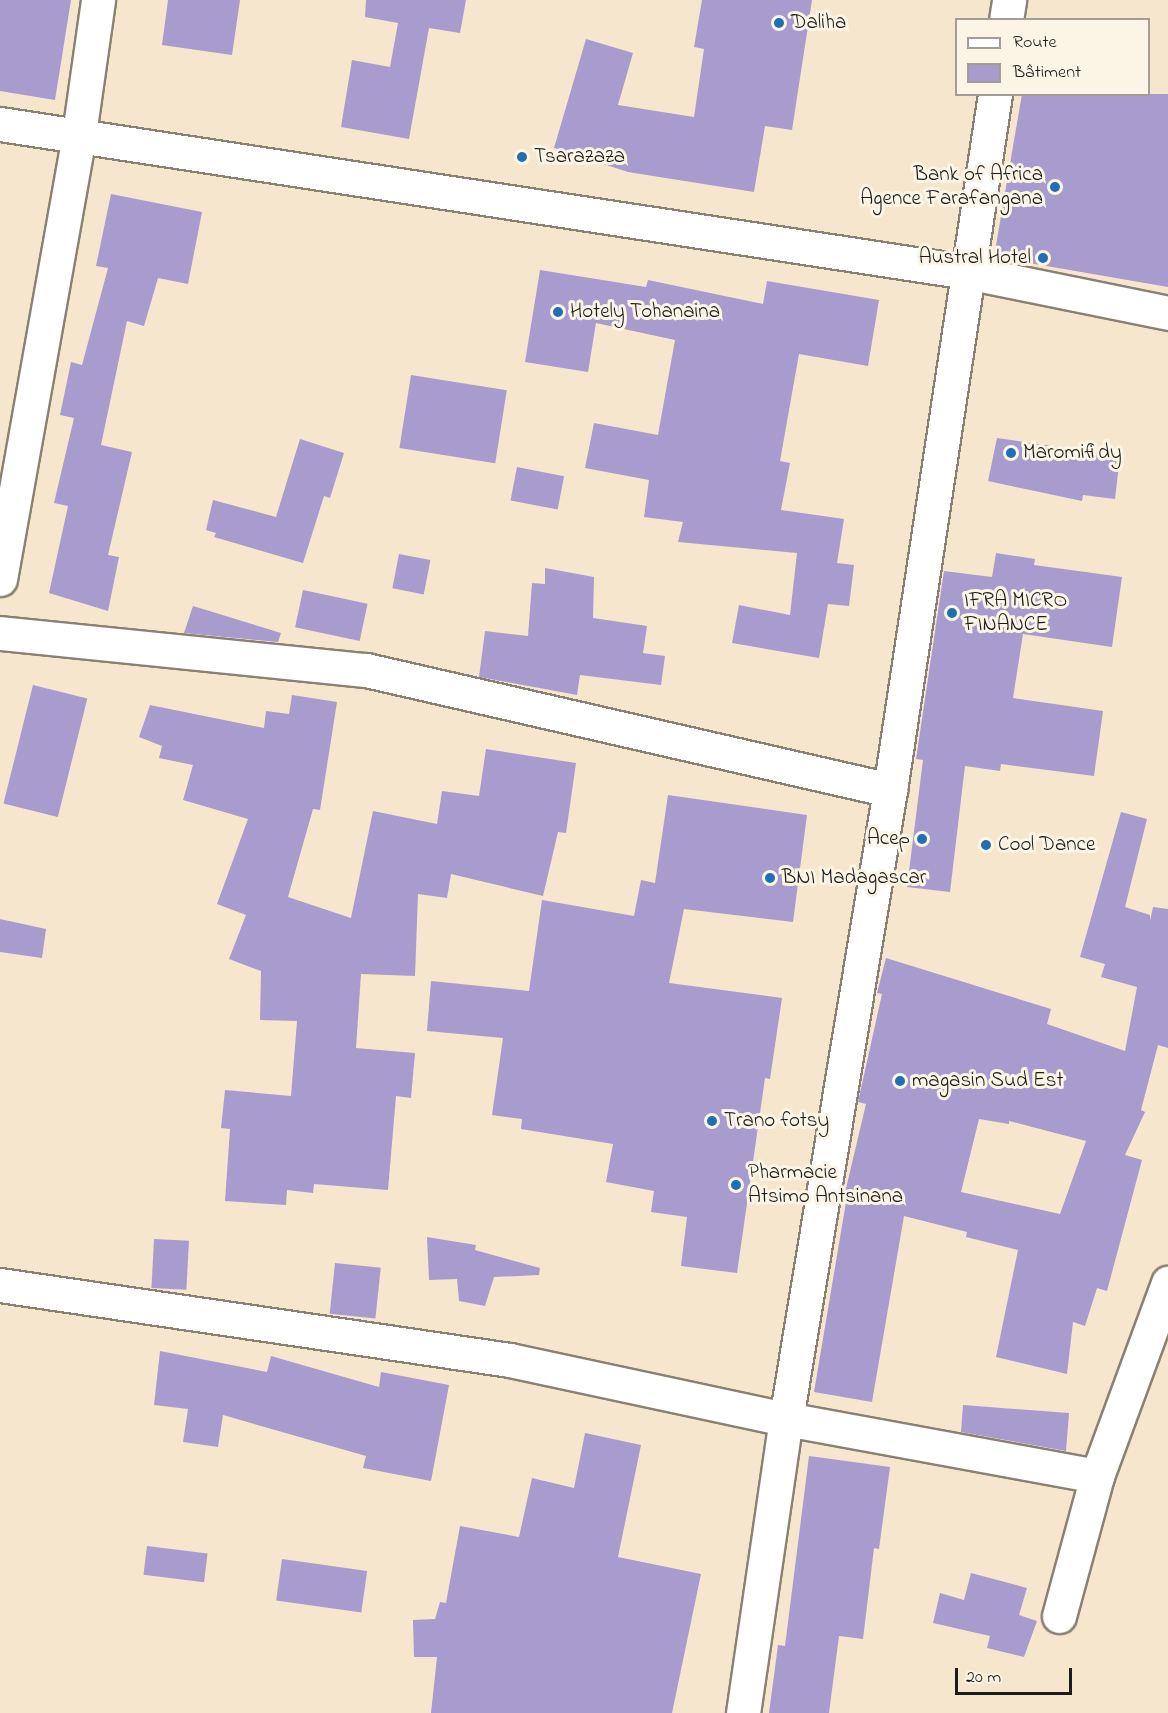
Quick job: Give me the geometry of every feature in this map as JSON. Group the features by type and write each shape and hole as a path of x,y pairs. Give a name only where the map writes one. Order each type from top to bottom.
{"street":[{"path":"0,579 79,134 98,0"},
{"path":"1006,18 1009,0"},
{"path":"743,1713 786,1419 890,790 994,96"},
{"path":"0,123 967,272 1168,313"},
{"path":"0,633 366,670 890,790"},
{"path":"1059,1616 1097,1476 1168,1283"},
{"path":"0,1285 510,1360 786,1419 1097,1476"}],"building":[{"path":"0,0 71,0 55,100 0,91"},
{"path":"168,0 240,0 232,55 162,45"},
{"path":"366,0 466,0 460,33 429,28 409,139 341,127 352,60 390,67 398,23 365,17"},
{"path":"702,0 812,0 792,130 765,126 754,192 628,172 554,148 586,39 633,53 618,105 694,117 704,49 694,47"},
{"path":"1168,94 1168,287 994,257 1022,96"},
{"path":"111,194 202,212 188,284 158,278 144,326 127,321 101,445 132,452 108,555 119,557 108,611 49,593 68,506 54,503 74,418 60,415 71,362 82,365 108,268 96,266"},
{"path":"540,270 646,287 648,280 763,304 767,281 879,300 868,366 799,354 780,461 790,463 781,510 844,519 837,563 854,565 849,606 828,604 819,658 732,643 739,605 790,615 797,553 678,542 683,522 644,517 649,480 585,468 594,423 658,435 675,340 596,323 588,372 525,362"},
{"path":"411,375 507,390 495,463 399,448"},
{"path":"997,438 1120,456 1115,499 1083,495 1082,501 988,481"},
{"path":"300,439 344,453 330,498 324,496 303,563 214,537 216,533 206,530 213,500 276,517"},
{"path":"517,467 564,476 558,510 511,500"},
{"path":"996,553 1035,559 1034,565 1122,577 1112,647 1023,634 1013,698 1103,711 1094,776 1001,764 1000,771 965,766 950,892 907,887 923,760 916,759 944,571 992,577"},
{"path":"399,554 430,560 424,594 392,588"},
{"path":"545,568 594,577 593,618 647,626 643,653 665,656 661,685 580,675 577,695 479,677 485,631 528,636 532,583 545,584"},
{"path":"303,590 368,604 360,641 295,627"},
{"path":"193,606 281,633 278,642 184,633"},
{"path":"33,685 87,699 58,817 3,803"},
{"path":"292,695 337,702 320,810 313,809 288,897 351,918 373,811 437,824 442,791 479,796 486,749 576,763 566,833 558,832 543,896 451,874 447,898 418,894 415,976 361,974 356,1048 415,1053 411,1098 396,1096 388,1190 314,1184 313,1193 287,1190 286,1205 225,1201 230,1129 221,1128 225,1090 291,1096 297,1021 260,1020 261,971 229,959 246,915 217,904 248,819 183,800 193,765 159,758 162,746 139,737 150,705 264,728 266,711 289,714"},
{"path":"668,795 807,815 793,922 684,909 669,983 782,998 770,1079 765,1078 737,1273 681,1266 687,1217 651,1212 654,1191 606,1182 613,1144 521,1129 522,1119 492,1115 503,1038 427,1031 431,981 529,991 542,900 634,916 641,880 655,883"},
{"path":"1121,812 1147,819 1125,907 1150,915 1150,921 1153,907 1168,909 1168,1048 1158,1045 1141,1110 1145,1112 1125,1155 1142,1160 1107,1291 1097,1288 1085,1326 1073,1322 1067,1374 996,1357 1018,1250 966,1237 967,1232 904,1216 872,1402 814,1392 846,1202 843,1201 866,1104 858,1102 882,994 877,993 886,958 1051,1009 1047,1024 1125,1051 1137,987 1101,977 1105,964 1080,957","holes":["979,1119 1009,1124 1009,1121 1086,1141 1060,1214 961,1192"]},
{"path":"0,919 46,929 42,958 0,952"},
{"path":"427,1237 476,1245 475,1250 540,1268 539,1275 494,1277 485,1306 459,1301 457,1279 429,1280"},
{"path":"154,1239 189,1241 186,1290 151,1288"},
{"path":"335,1263 381,1268 375,1319 330,1314"},
{"path":"160,1351 267,1372 271,1356 379,1387 381,1372 449,1385 431,1481 363,1468 366,1456 223,1415 218,1447 183,1442 188,1409 154,1405"},
{"path":"963,1405 1069,1413 1066,1451 961,1432"},
{"path":"585,1433 641,1445 618,1557 701,1574 672,1713 431,1713 437,1657 414,1657 413,1620 435,1619 440,1602 446,1603 460,1526 519,1537 532,1478 574,1488"},
{"path":"809,1456 890,1467 879,1549 874,1548 863,1639 839,1636 829,1713 769,1713 778,1645 785,1646"},
{"path":"147,1546 208,1553 204,1582 143,1575"},
{"path":"282,1559 367,1571 361,1613 276,1601"},
{"path":"971,1573 1027,1588 1019,1615 1037,1621 1024,1657 987,1648 990,1636 933,1623 940,1593 964,1600"}],"place":[{"name":"Daliha","path":"779,23"},
{"name":"Tsarazaza","path":"522,157"},
{"name":"Bank of Africa Agence Farafangana","path":"1055,187"},
{"name":"Austral Hotel","path":"1043,258"},
{"name":"Hotely Tohanaina","path":"558,312"},
{"name":"Maromifidy","path":"1011,453"},
{"name":"IFRA MICRO FINANCE","path":"952,613"},
{"name":"Acep","path":"922,839"},
{"name":"Cool Dance","path":"986,845"},
{"name":"BNI Madagascar","path":"770,878"},
{"name":"magasin Sud Est","path":"900,1081"},
{"name":"Trano fotsy","path":"712,1121"},
{"name":"Pharmacie Atsimo Antsinana","path":"736,1185"}]}
